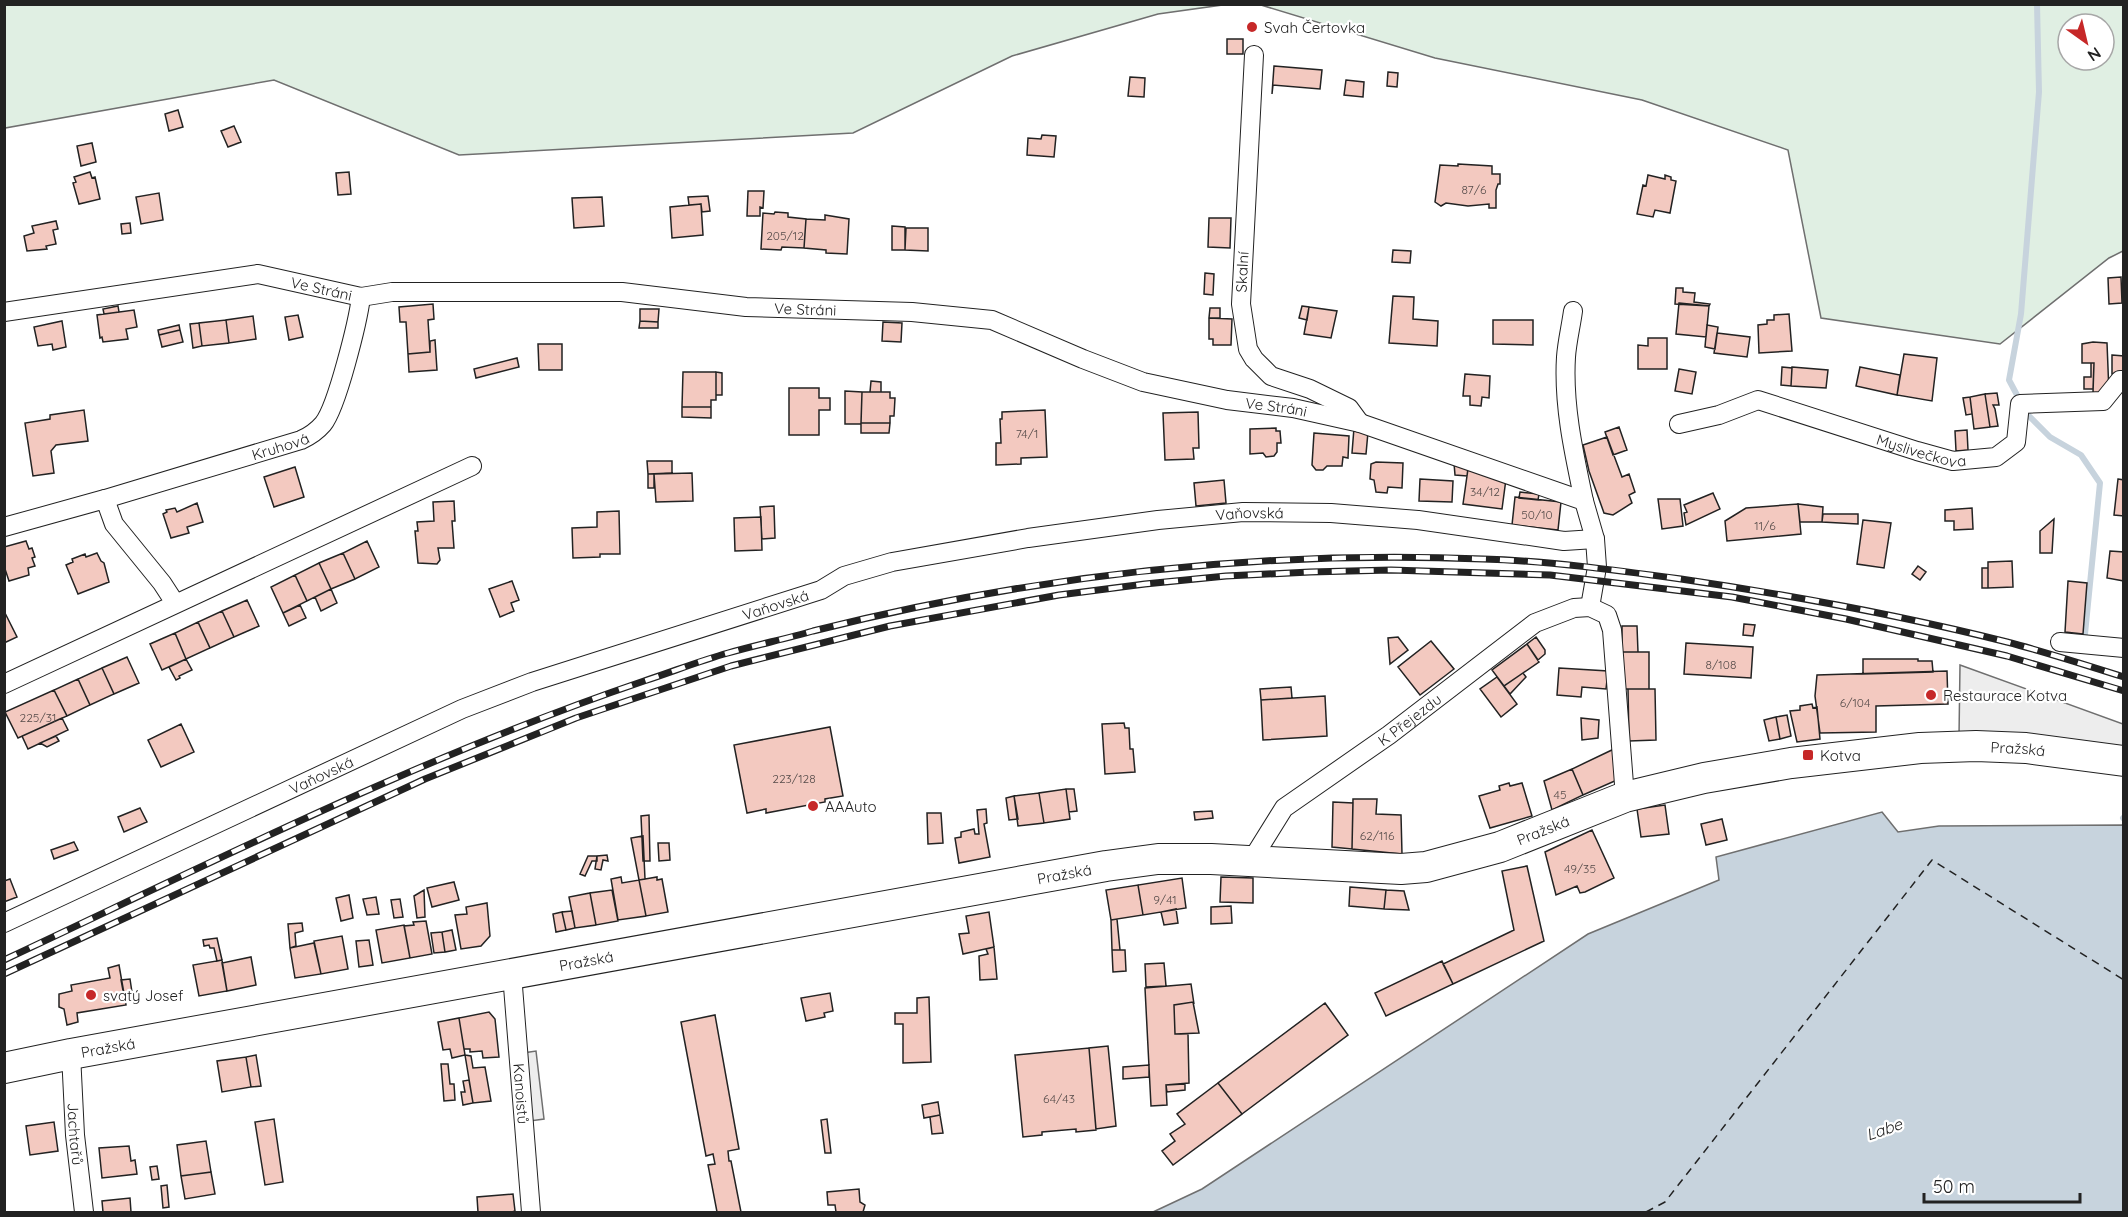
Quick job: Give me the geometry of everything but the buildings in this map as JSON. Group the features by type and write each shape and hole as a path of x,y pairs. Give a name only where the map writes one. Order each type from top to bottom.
{"main road":[{"name":"Pražská","path":"4,1068 1106,866 1158,859 1251,861 1401,869 1426,867 1500,847 1625,797 1704,778 1791,763 1920,748 1976,746 2026,748 2124,761"}],"street":[{"name":"Skalní","path":"1254,55 1241,304 1248,349 1254,359 1271,376 1310,389 1349,408 1360,423"},
{"name":"Ve Stráni","path":"4,312 258,274 361,297 392,292 622,292 746,307 912,312 992,320 1143,382 1227,400 1293,408 1360,423 1584,501"},
{"name":"Kruhová","path":"4,527 301,441 312,435 325,422 332,408 358,317 361,297"},
{"path":"1573,311 1566,357 1569,413 1574,457 1595,539 1597,567 1590,607 1606,615 1612,630 1625,797"},
{"name":"Myslivečkova","path":"1679,424 1719,415 1758,400 1953,461 1996,457 2016,442 2020,404 2103,401 2120,380 2124,380"},
{"path":"4,684 472,466"},
{"path":"105,499 114,524 162,583 175,603"},
{"name":"Vaňovská","path":"4,923 462,710 532,682 821,590 844,576 892,562 1111,526 1243,512 1331,513 1418,520 1564,541 1595,539"},
{"name":"K Přejezdu","path":"1251,861 1284,808 1389,735 1535,623 1574,608 1590,607"},
{"path":"2060,642 2116,646"},
{"name":"Kanoistů","path":"512,974 531,1212"},
{"name":"Jachtařů","path":"71,1054 75,1135 84,1212"}],"green space":[{"path":"5,4 1222,5 1158,14 1012,56 853,133 459,155 274,80 5,128"},
{"path":"1261,5 2123,5 2123,251 2109,258 2000,344 1821,318 1788,150 1642,100 1435,58"}],"shaded area":[{"path":"1960,665 2123,724 2123,751 1959,737"},
{"path":"536,1051 544,1119 530,1121 523,1053"}],"water":[{"name":"Labe","path":"1882,812 1898,832 1939,826 2123,825 2123,1212 1153,1212 1202,1189 1588,934 1719,880 1716,857"}],"waterway":[{"path":"2017,395 2009,380 2021,314 2039,92 2037,4"},
{"path":"2029,416 2050,437 2081,455 2100,483 2085,634"}],"ferry route":[{"path":"1646,1212 1665,1202 1932,860 2124,980"}],"railway":[{"path":"4,960 400,776 562,710 717,656 813,631 978,595 1062,582 1230,563 1314,559 1399,557 1508,560 1557,564 1722,585 1886,614 2007,642 2124,677"},
{"path":"4,974 425,779 576,718 731,666 890,626 1059,595 1226,576 1310,572 1391,570 1550,575 1732,597 1846,619 2007,656 2124,691"}],"place":[{"name":"Svah Čertovka","path":"1252,27"},
{"name":"Restaurace Kotva","path":"1931,695"},
{"name":"Kotva","path":"1808,755"},
{"name":"AAAuto","path":"813,806"},
{"name":"svatý Josef","path":"91,995"}]}
